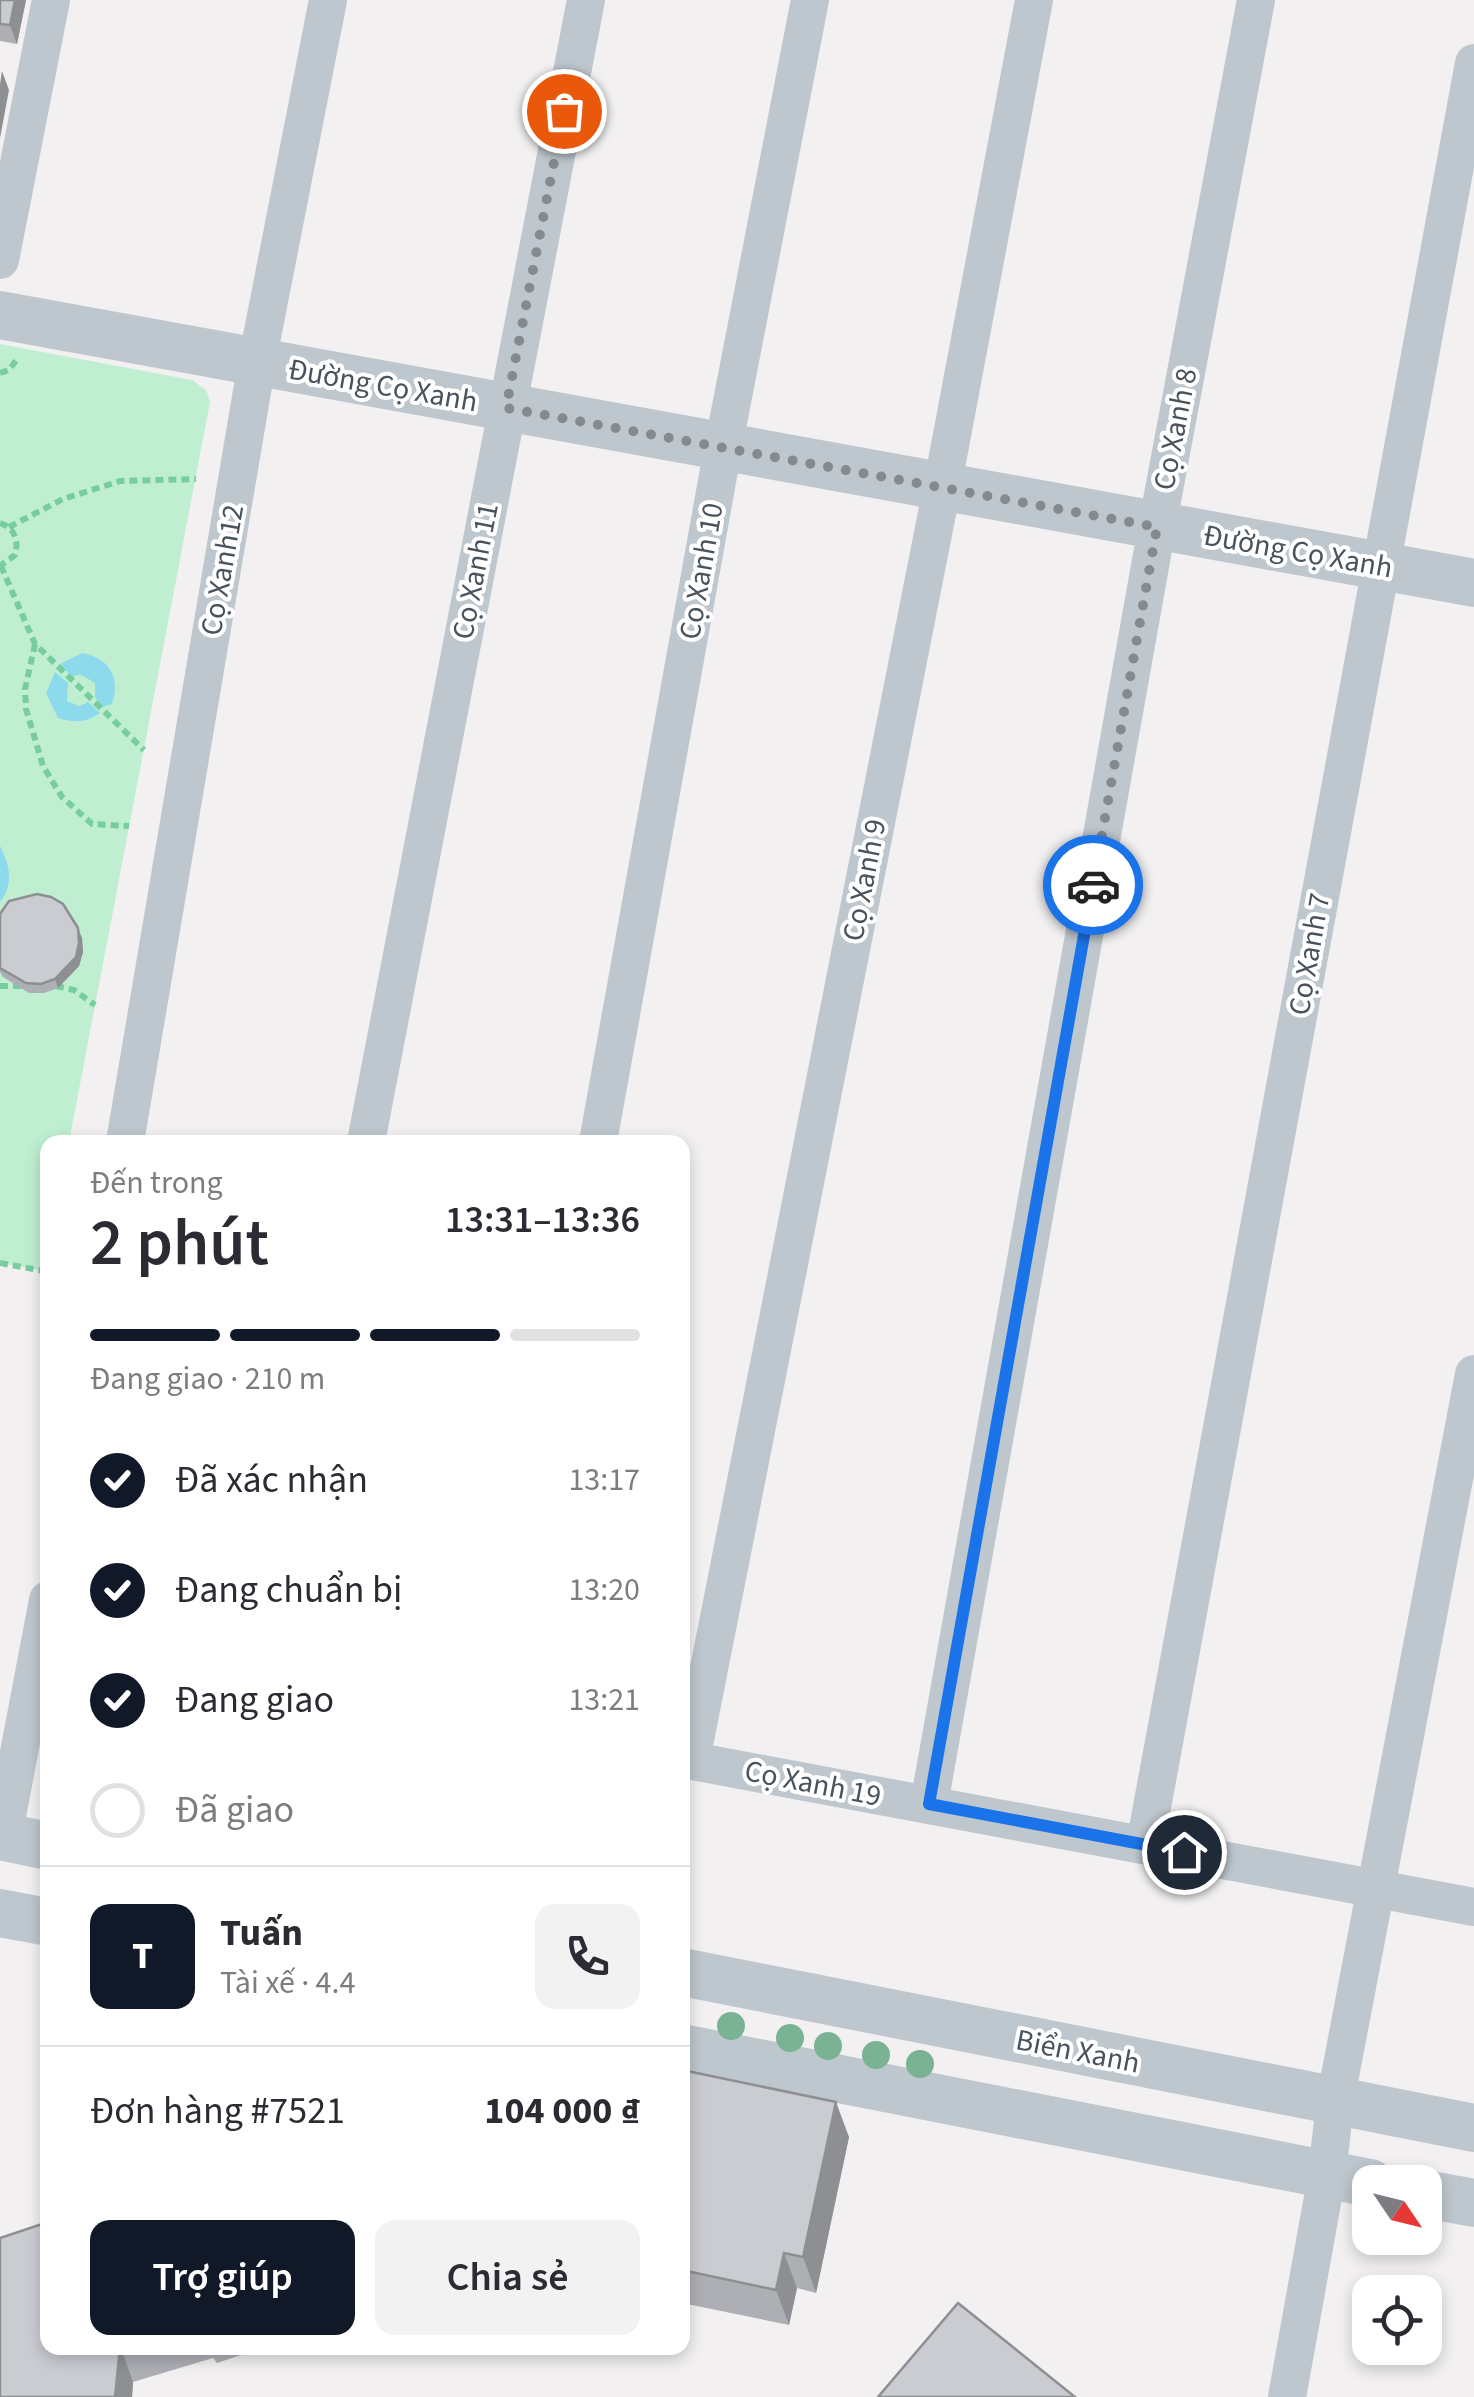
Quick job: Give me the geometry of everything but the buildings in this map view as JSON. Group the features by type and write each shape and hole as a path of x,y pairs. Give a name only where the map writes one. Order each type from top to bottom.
{"street":[{"path":"0,260 51,0"},
{"name":"Cọ Xanh12","path":"126,1135 257,362 328,0"},
{"name":"Cọ Xanh 11","path":"367,1135 586,0"},
{"name":"Cọ Xanh 10","path":"599,1135 723,448 810,0"},
{"name":"Cọ Xanh 9","path":"690,1744 942,488 1034,0"},
{"name":"Cọ Xanh 8","path":"929,1804 1157,527 1256,0"},
{"name":"Cọ Xanh 7","path":"1145,1845 1474,63"},
{"name":"Đường Cọ Xanh","path":"0,315 1474,582"},
{"path":"1287,2397 1348,2179 1334,2102 1474,1374"},
{"path":"13,1844 40,1665"},
{"name":"Cọ Xanh 19","path":"690,1760 1474,1906"},
{"path":"0,1913 40,1920"},
{"name":"Biển Xanh","path":"690,1974 1474,2128"},
{"path":"690,2050 1348,2179"},
{"path":"1442,2197 1474,2203"}],"path":[{"path":"9,526 64,499 120,481 196,478"},
{"path":"0,522 9,526 17,540 10,561 0,566 35,644 144,750"},
{"path":"35,644 26,699 43,766 62,796 92,824 130,826"},
{"path":"45,984 74,990 95,1005"},
{"path":"0,986 32,985"},
{"path":"0,1263 40,1270"}],"green space":[{"path":"0,344 192,380 206,390 210,402 70,1135 40,1135 40,1270 0,1263"}],"water":[{"path":"82,653 99,659 110,670 115,685 112,704 103,707 95,697 95,683 80,674 72,677 60,664"},
{"path":"55,672 68,683 67,701 79,706 88,702 100,713 80,721 58,718 46,693"},
{"path":"0,846 9,874 0,902"}],"way so far":[{"path":"564,111 506,408 1157,527 1093,885"}],"route":[{"path":"1093,885 929,1804 1184,1852"}]}
